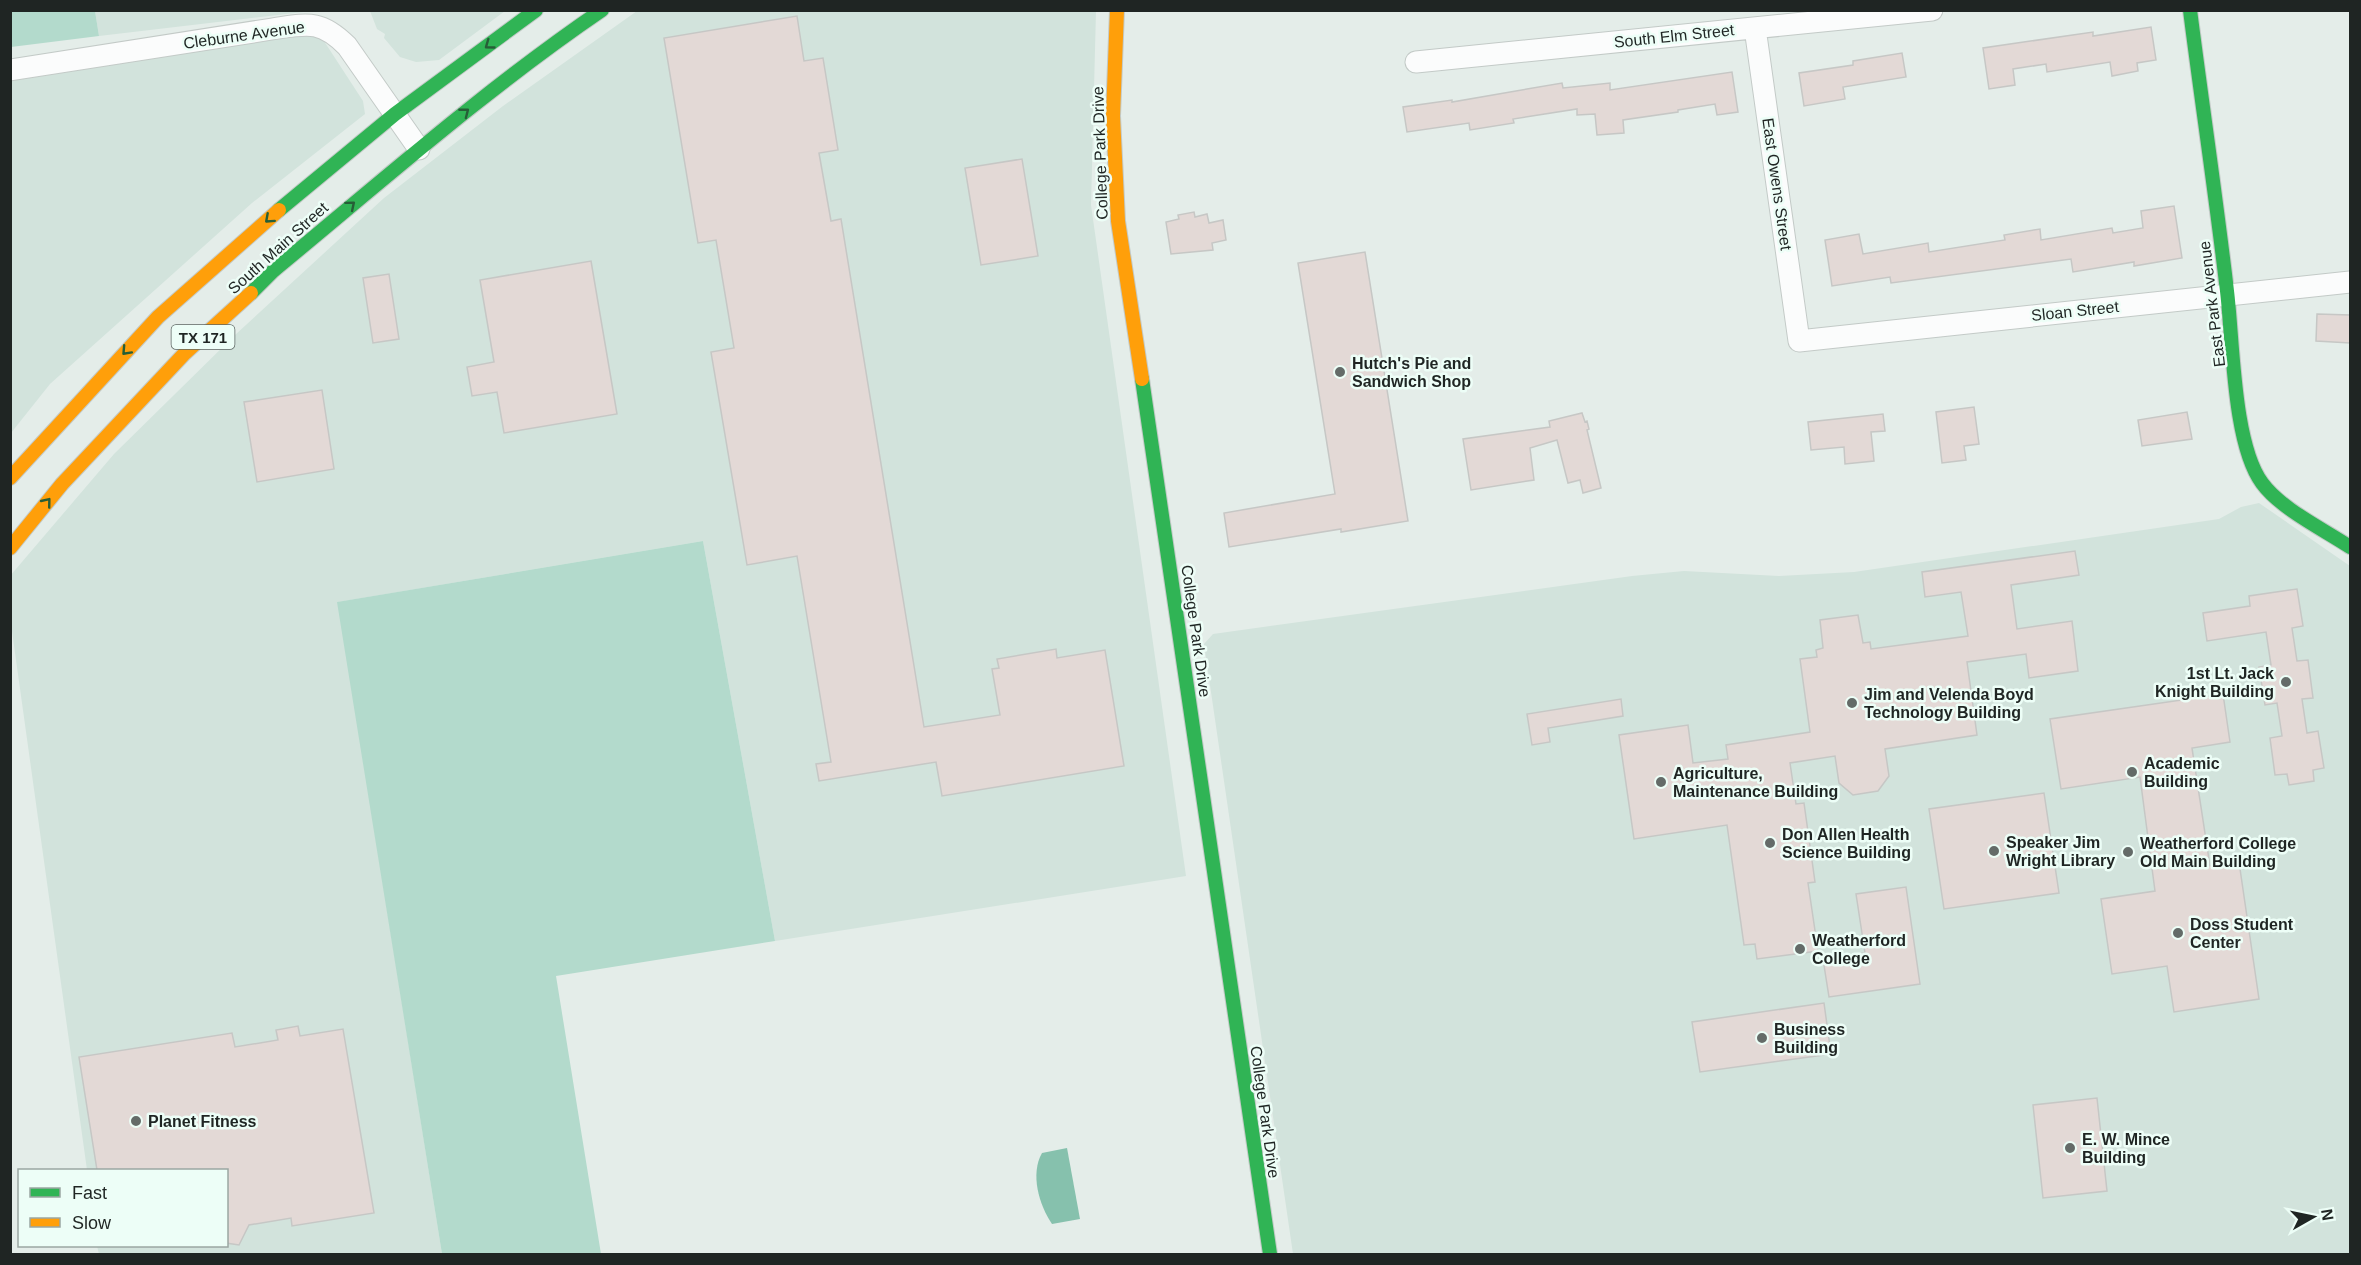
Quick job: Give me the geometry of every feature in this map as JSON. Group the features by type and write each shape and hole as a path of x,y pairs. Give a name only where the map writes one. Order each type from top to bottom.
{"street":[{"name":"South Main Street","path":"10,478 39,443 158,317 213,268 293,197 395,114 536,10"},
{"name":"South Main Street","path":"10,548 59,477 185,353 273,271 419,149 548,47 602,10"},
{"name":"College Park Drive","path":"1118,10 1113,116 1118,221 1270,1254"},
{"name":"South Elm Street","path":"1416,63 1932,10"},
{"name":"East Park Avenue","path":"2190,10 2228,294 2243,435 2261,482 2283,501 2350,547"},
{"name":"Cleburne Avenue","path":"10,70 306,24 321,26 336,35 347,46 419,149"},
{"name":"East Owens Street","path":"1755,28 1799,341"},
{"path":"117,383 213,268"},
{"name":"Sloan Street","path":"1799,341 2350,282"}],"shaded area":[{"path":"10,11 95,11 99,36 11,47"},
{"path":"95,11 312,11 99,36"},
{"path":"370,11 505,11 439,60 416,62 400,57 384,38 385,34 377,29"},
{"path":"637,11 1096,11 1091,205 1186,876 775,941 703,541 338,602 442,1254 99,1254 97,1247 228,1247 228,1169 87,1169 11,624 10,576 114,454 235,335 384,198 503,106"},
{"path":"309,34 322,38 363,101 365,114 252,203 50,384 11,433 11,81"},
{"name":"Weatherford College","path":"2259,503 2350,566 2350,1254 1293,1254 1204,644 1213,634 1632,576 1684,571 1779,576 1854,572 2219,519 2241,507"},
{"path":"703,541 775,941 556,976 601,1254 442,1254 337,602"},
{"path":"1067,1148 1080,1219 1052,1224 1040,1199 1036,1180 1038,1161 1042,1153"}],"building":[{"path":"797,16 804,61 823,58 838,150 819,153 831,221 841,219 924,727 1000,715 992,669 999,668 997,659 1056,649 1057,658 1105,650 1124,766 942,796 936,762 819,781 816,764 831,762 797,556 747,565 711,352 734,348 716,240 698,243 664,38"},
{"path":"2151,27 2156,60 2137,63 2138,71 2112,76 2110,62 2047,72 2046,64 2013,69 2015,85 1989,89 1983,48 2093,32 2093,36"},
{"path":"1902,53 1906,77 1843,87 1845,99 1804,106 1799,73 1853,65 1853,61"},
{"path":"1732,72 1738,112 1717,115 1715,104 1623,120 1624,133 1597,135 1595,114 1577,115 1577,109 1513,119 1514,123 1470,130 1469,123 1407,132 1403,107 1452,100 1452,102 1562,83 1563,88 1610,83 1610,90"},
{"path":"1022,159 1038,256 981,265 965,168"},
{"path":"2174,206 2182,258 2134,266 2134,262 2073,272 2071,259 1891,283 1890,277 1832,286 1825,240 1859,234 1863,254 1928,243 1929,252 2005,240 2004,235 2040,229 2041,240 2112,228 2113,233 2143,228 2141,211"},
{"path":"1194,212 1195,217 1207,214 1209,223 1223,220 1226,240 1212,243 1213,250 1171,254 1166,222 1179,219 1178,215"},
{"path":"1365,252 1408,521 1229,547 1224,513 1335,494 1298,263"},
{"path":"591,261 617,414 504,433 497,392 472,396 467,367 494,362 480,280"},
{"path":"389,274 399,339 373,343 363,278"},
{"path":"2317,314 2350,315 2350,343 2316,341"},
{"path":"322,390 334,469 257,482 244,402"},
{"path":"1974,407 1979,444 1964,446 1966,460 1942,463 1936,412"},
{"path":"2187,412 2192,439 2142,446 2138,420"},
{"path":"1582,413 1585,422 1587,421 1589,429 1587,430 1601,488 1583,493 1580,480 1568,483 1557,440 1530,448 1534,480 1471,490 1463,439 1550,427 1549,421"},
{"path":"1883,414 1885,431 1871,432 1874,461 1845,464 1844,447 1811,450 1808,422"},
{"path":"2075,551 2079,575 2011,585 2017,629 2072,621 2078,671 2029,678 2026,654 1967,662 1977,735 1885,749 1889,776 1878,791 1853,795 1839,783 1835,756 1790,763 1796,804 1804,803 1815,882 1808,883 1818,951 1757,959 1755,944 1744,945 1727,825 1634,839 1619,735 1688,725 1693,763 1728,759 1726,745 1810,732 1800,659 1817,657 1816,650 1823,648 1820,620 1858,615 1863,643 1870,642 1871,649 1968,636 1961,592 1925,597 1922,572"},
{"name":"1st Lt. Jack Knight Building","path":"2297,589 2303,626 2292,628 2297,661 2308,660 2313,698 2302,699 2307,733 2318,731 2324,768 2313,770 2314,781 2289,785 2287,774 2275,775 2270,738 2282,736 2277,703 2265,705 2259,667 2271,665 2266,632 2207,641 2203,613 2250,606 2249,596"},
{"path":"2223,694 2230,742 2192,748 2210,866 2239,862 2259,999 2174,1012 2167,966 2112,974 2101,899 2155,891 2140,777 2061,789 2050,719"},
{"path":"1621,699 1623,716 1548,728 1550,742 1532,745 1527,714"},
{"name":"Speaker Jim Wright Library","path":"2044,793 2059,893 1944,909 1929,809"},
{"path":"1906,887 1920,984 1829,997 1823,959 1865,953 1856,894"},
{"name":"Business Building","path":"1824,1003 1831,1054 1700,1072 1692,1022"},
{"path":"298,1026 300,1036 343,1029 374,1213 292,1226 291,1218 249,1225 239,1245 228,1243 228,1169 97,1169 79,1057 232,1033 235,1047 278,1040 276,1030"},
{"name":"E. W. Mince Building","path":"2097,1098 2107,1191 2043,1198 2033,1105"}],"traffic: fast":[{"path":"279,210 395,114 536,10"},
{"path":"251,293 273,271 434,137 559,40 602,10"},
{"path":"2190,10 2227,291 2236,391 2245,443 2252,466 2270,492 2291,510 2350,547"},
{"path":"1142,379 1270,1254"}],"traffic: slow":[{"path":"1117,10 1113,116 1118,221 1142,379"},
{"path":"10,478 158,317 279,210"},
{"path":"10,548 62,484 185,353 251,293"}],"place":[{"name":"Hutch's Pie and Sandwich Shop","path":"1340,372"},
{"name":"1st Lt. Jack Knight Building","path":"2286,682"},
{"name":"Jim and Velenda Boyd Technology Building","path":"1852,703"},
{"name":"Academic Building","path":"2132,772"},
{"name":"Agriculture, Maintenance Building","path":"1661,782"},
{"name":"Don Allen Health Science Building","path":"1770,843"},
{"name":"Speaker Jim Wright Library","path":"1994,851"},
{"name":"Weatherford College Old Main Building","path":"2128,852"},
{"name":"Doss Student Center","path":"2178,933"},
{"name":"Weatherford College","path":"1800,949"},
{"name":"Business Building","path":"1762,1038"},
{"name":"Planet Fitness","path":"136,1121"},
{"name":"E. W. Mince Building","path":"2070,1148"}]}
